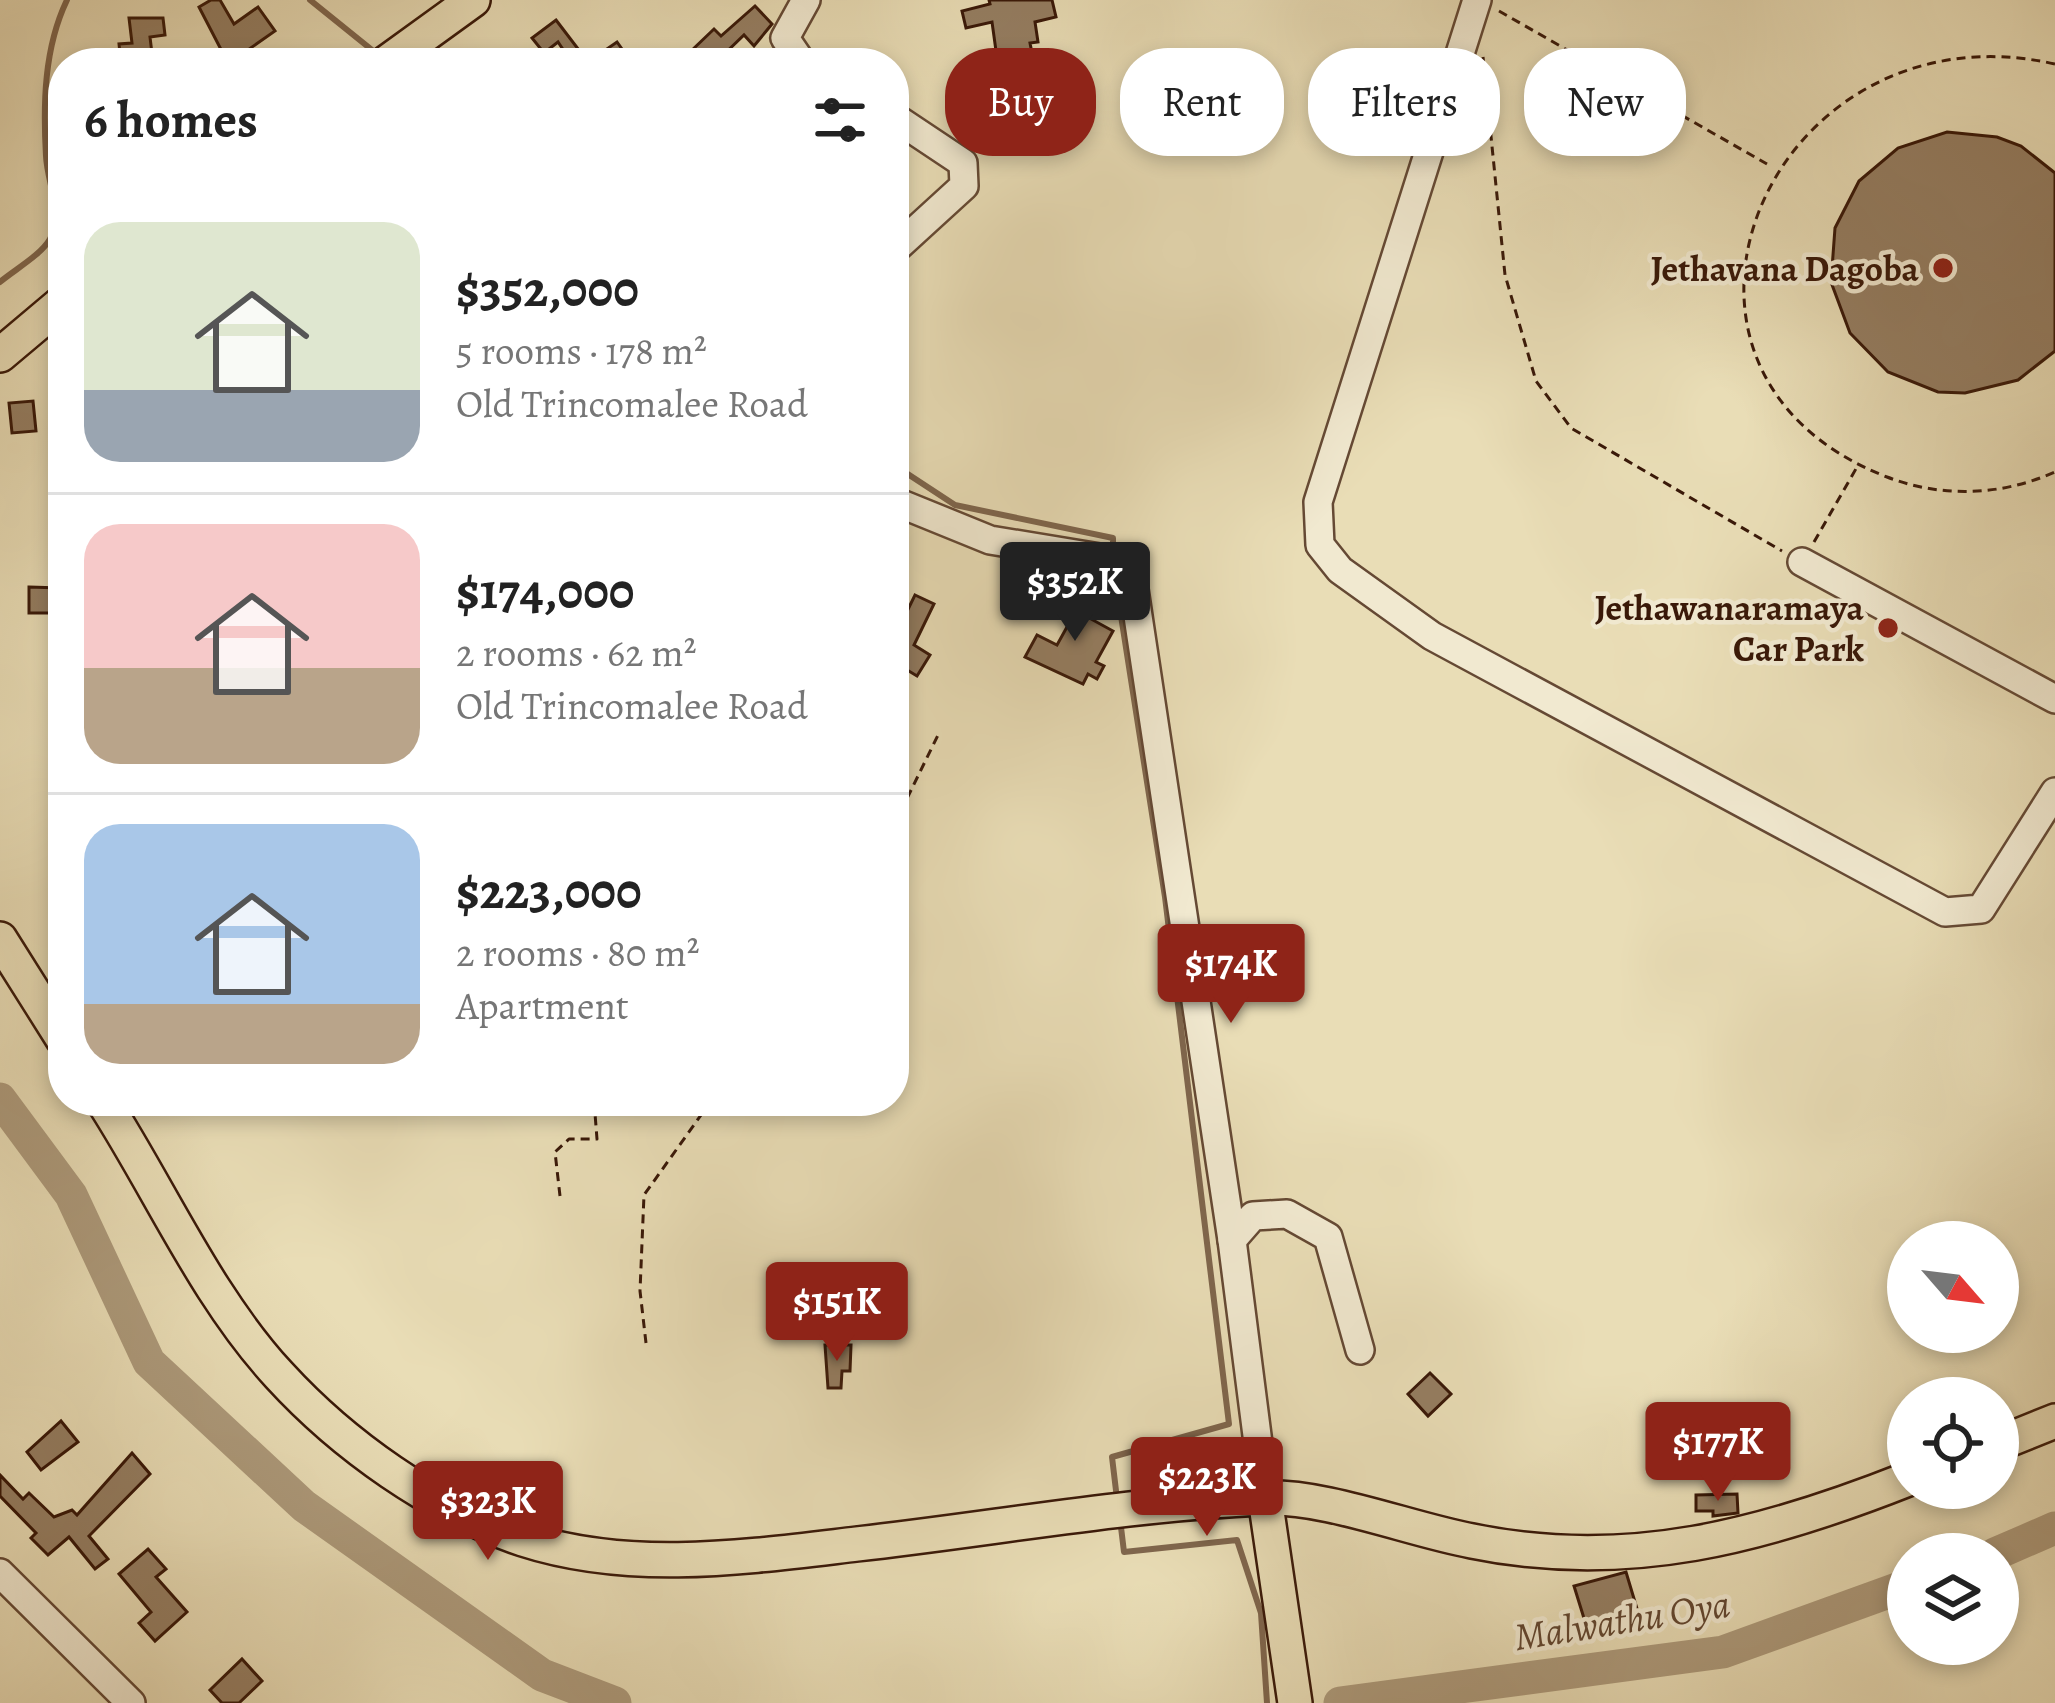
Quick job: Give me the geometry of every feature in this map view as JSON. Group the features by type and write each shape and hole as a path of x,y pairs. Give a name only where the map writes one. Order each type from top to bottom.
{"main road":[{"path":"406,48 473,0"},
{"path":"0,355 48,315"},
{"path":"0,939 48,1015"},
{"path":"112,1116 220,1298 278,1374 373,1457 500,1530 574,1550 705,1560 1264,1498 1500,1547 1574,1556 1732,1540 1887,1486"},
{"path":"2019,1436 2055,1421"},
{"path":"1264,1498 1295,1703"}],"street":[{"path":"792,48 785,38 806,0"},
{"path":"1489,6 1318,502 1320,545 1340,570 1432,636 1945,912 1981,909 2055,792"},
{"path":"909,127 963,163 964,186 909,236"},
{"path":"909,507 990,540 1130,563 1232,1240 1264,1498"},
{"path":"1802,562 2055,699"},
{"path":"1232,1240 1253,1216 1287,1214 1328,1237 1360,1350"},
{"path":"0,1573 131,1703"}],"path":[{"path":"1489,6 1768,165 1762,180"},
{"path":"1482,46 1505,275 1536,381 1571,428 1802,562 1858,466"},
{"path":"2017,50 2055,64"},
{"path":"1756,196 1743,260 1746,310 1760,358 1784,400 1818,437 1858,466 1912,487 1970,493 2028,484 2055,472"},
{"path":"909,794 940,731"},
{"path":"560,1196 555,1152 568,1139 597,1138 595,1116"},
{"path":"646,1343 640,1292 644,1195 700,1116"}],"building":[{"path":"220,0 234,24 258,7 275,31 251,48 220,48 199,7"},
{"path":"989,0 1052,0 1056,17 1035,22 1038,42 1030,43 1031,48 996,48 992,22 966,28 962,11 990,4"},
{"path":"755,6 772,24 754,46 744,35 731,48 694,48 714,29 721,36"},
{"path":"129,18 163,18 165,35 150,37 151,48 119,48 119,44 132,43"},
{"path":"556,20 577,48 562,48 558,42 540,48 532,38"},
{"name":"Jethavana Dagoba","path":"1947,132 1997,137 2021,146 2055,173 2055,351 2018,380 1965,393 1938,392 1888,372 1850,333 1831,282 1835,228 1859,181 1898,148"},
{"path":"33,401 36,431 12,433 9,403"},
{"path":"29,587 48,588 48,613 29,613"},
{"path":"1088,589 1102,597 1091,619 1113,631 1096,662 1104,666 1097,679 1088,674 1083,684 1025,657 1037,635 1057,645"},
{"path":"915,595 934,604 914,645 930,655 917,676 909,671 909,607"},
{"path":"825,1345 851,1345 850,1371 842,1371 841,1388 828,1388"},
{"path":"1430,1373 1451,1394 1428,1416 1408,1394"},
{"path":"61,1421 78,1442 41,1470 27,1452"},
{"path":"132,1453 150,1474 89,1536 108,1559 95,1569 69,1537 48,1555 31,1538 36,1533 0,1496 0,1475 23,1499 29,1493 54,1517 72,1510 77,1515"},
{"path":"1737,1494 1738,1513 1713,1516 1713,1511 1696,1511 1696,1495"},
{"path":"148,1549 166,1569 156,1577 187,1612 155,1641 139,1623 151,1612 119,1574"},
{"path":"1626,1572 1638,1612 1587,1628 1574,1586"},
{"path":"242,1659 262,1681 239,1703 222,1703 210,1690"}],"waterway":[{"path":"51,48 67,0"},
{"path":"310,0 370,48"},
{"path":"48,67 48,168"},
{"path":"0,282 48,241"},
{"path":"909,475 955,505 1113,538 1113,552"},
{"path":"1114,571 1165,897 1229,1424 1112,1457 1117,1499"},
{"name":"Malwathu Oya","path":"0,1099 71,1195 149,1362 304,1506 542,1675 615,1703"},
{"path":"1120,1519 1124,1552 1237,1540 1261,1613 1267,1703"},
{"name":"Malwathu Oya","path":"2019,1544 2055,1528"},
{"name":"Malwathu Oya","path":"1340,1703 1723,1652 1887,1593"}],"place":[{"name":"Jethavana Dagoba","path":"1943,268"},
{"name":"Jethawanaramaya Car Park","path":"1888,628"}]}
